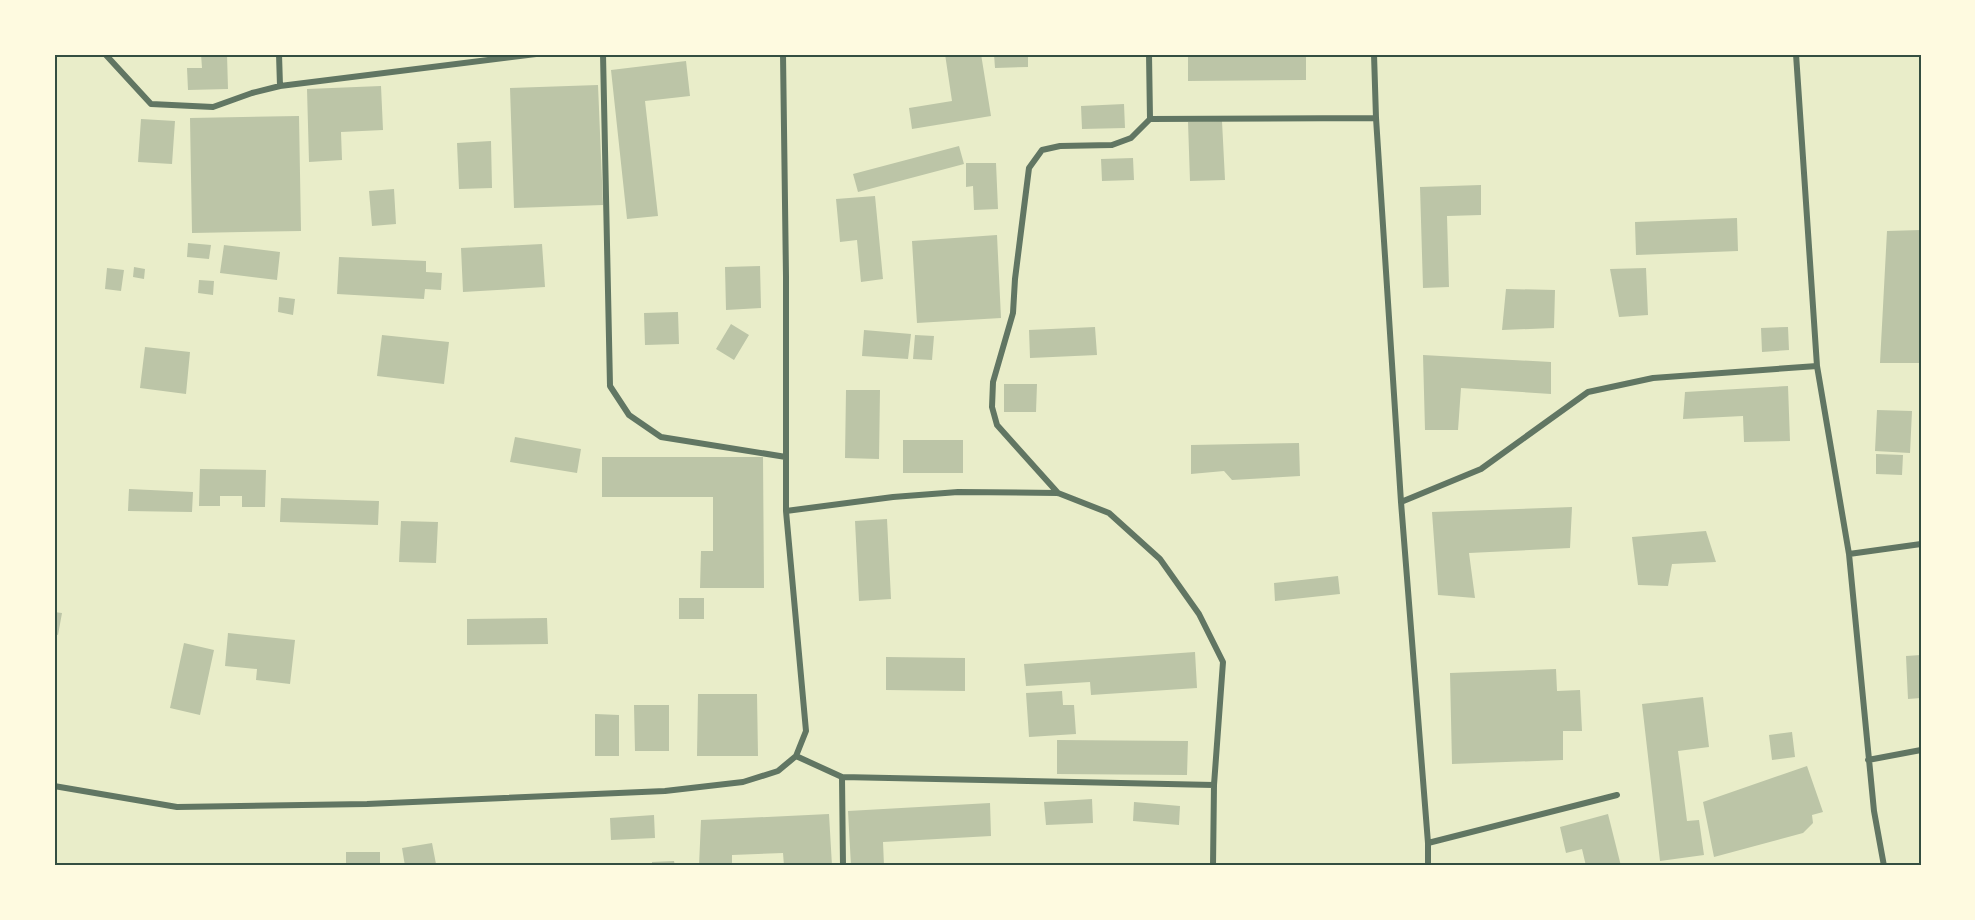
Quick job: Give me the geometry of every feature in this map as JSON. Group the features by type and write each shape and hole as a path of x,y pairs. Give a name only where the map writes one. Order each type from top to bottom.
{"street":[{"path":"105,54 151,104 213,107 280,86 536,54"},
{"path":"279,54 280,86"},
{"path":"603,54 610,386 628,415 661,437 786,457"},
{"path":"54,786 177,807 510,799 665,791 743,782 778,771 796,756 806,731 786,511 783,54"},
{"path":"1149,54 1150,119"},
{"path":"1374,54 1376,118 1401,502 1428,866"},
{"path":"1796,54 1818,366 1849,554 1868,760 1884,866"},
{"path":"1058,493 997,425 992,407 993,382 1013,313 1029,168 1042,150 1060,146 1112,145 1131,138 1150,119 1376,118"},
{"path":"1401,502 1481,469 1588,393 1653,378 1818,366"},
{"path":"786,511 893,497 958,492 1058,493 1109,513 1160,559 1199,614 1223,662 1214,785 1213,866"},
{"path":"1849,554 1921,544"},
{"path":"1868,760 1921,750"},
{"path":"796,756 842,777 1214,785"},
{"path":"842,777 843,866"},
{"path":"1428,843 1617,795"}],"building":[{"path":"201,54 227,54 228,89 188,90 187,68 202,68"},
{"path":"945,54 981,54 991,116 912,129 909,108 952,101"},
{"path":"994,54 1028,54 1028,67 995,68"},
{"path":"1188,54 1306,54 1306,80 1188,81"},
{"path":"686,61 690,96 645,101 658,216 627,219 611,70"},
{"path":"598,85 603,205 514,208 510,88"},
{"path":"381,86 383,130 341,132 342,160 309,162 307,89"},
{"path":"1124,104 1125,128 1082,129 1081,106"},
{"path":"299,116 301,231 192,233 190,118"},
{"path":"141,119 175,121 172,164 138,162"},
{"path":"1222,121 1225,180 1190,181 1188,122"},
{"path":"491,141 492,188 459,189 457,143"},
{"path":"959,146 964,164 858,192 853,174"},
{"path":"1133,158 1134,180 1102,181 1101,159"},
{"path":"966,163 996,163 998,209 974,210 973,186 966,187"},
{"path":"1481,185 1481,215 1447,216 1449,287 1423,288 1420,187"},
{"path":"394,189 396,224 372,226 369,191"},
{"path":"875,196 883,279 861,282 857,240 840,242 836,199"},
{"path":"1737,218 1738,251 1636,255 1635,222"},
{"path":"1921,230 1921,363 1880,363 1887,231"},
{"path":"997,235 1001,318 917,323 912,241"},
{"path":"188,243 211,245 209,259 187,257"},
{"path":"542,244 545,287 463,292 461,248"},
{"path":"224,245 280,252 277,280 220,273"},
{"path":"339,257 426,261 426,272 442,273 441,290 425,289 424,299 337,294"},
{"path":"760,266 761,308 726,310 725,267"},
{"path":"134,267 145,269 144,279 133,277"},
{"path":"107,268 124,270 121,291 105,289"},
{"path":"1646,268 1648,315 1619,317 1610,269"},
{"path":"199,280 214,281 213,295 198,293"},
{"path":"1506,289 1555,290 1554,328 1502,330"},
{"path":"279,297 295,299 293,315 278,312"},
{"path":"678,312 679,344 645,345 644,313"},
{"path":"731,324 749,335 734,360 716,349"},
{"path":"1095,327 1097,355 1030,358 1029,330"},
{"path":"1788,327 1789,350 1762,352 1761,328"},
{"path":"864,330 911,334 908,359 862,356"},
{"path":"382,335 449,342 444,384 377,376"},
{"path":"915,335 934,336 932,360 913,359"},
{"path":"145,347 190,352 186,394 140,388"},
{"path":"1423,355 1551,362 1551,394 1461,388 1458,430 1425,430"},
{"path":"1004,384 1037,384 1036,412 1004,412"},
{"path":"1788,386 1790,441 1744,442 1743,416 1683,419 1685,392"},
{"path":"846,390 880,390 879,459 845,458"},
{"path":"1877,410 1912,411 1910,453 1875,451"},
{"path":"515,437 581,449 577,473 510,462"},
{"path":"903,440 963,440 963,473 903,473"},
{"path":"1299,443 1300,476 1232,480 1224,471 1191,474 1191,445"},
{"path":"1876,454 1903,455 1902,475 1876,474"},
{"path":"602,457 763,457 764,588 700,588 701,551 713,551 713,497 602,497"},
{"path":"200,469 266,470 265,507 242,507 242,496 220,496 220,506 199,506"},
{"path":"129,489 193,492 192,512 128,511"},
{"path":"281,498 379,501 378,525 280,522"},
{"path":"1572,507 1570,548 1469,553 1475,598 1438,595 1432,512"},
{"path":"887,519 891,599 859,601 855,521"},
{"path":"401,521 438,522 436,563 399,562"},
{"path":"1706,531 1716,562 1672,564 1668,586 1638,585 1632,537"},
{"path":"1338,576 1340,594 1275,601 1274,583"},
{"path":"679,598 704,598 704,619 679,619"},
{"path":"54,612 62,613 58,635 54,634"},
{"path":"547,618 548,644 467,645 467,619"},
{"path":"228,633 295,640 290,684 256,680 257,669 225,666"},
{"path":"184,643 214,650 200,715 170,708"},
{"path":"1195,652 1197,688 1091,695 1090,682 1026,686 1024,664"},
{"path":"1921,655 1921,698 1908,699 1906,656"},
{"path":"886,657 965,658 965,691 886,690"},
{"path":"1556,669 1557,691 1580,690 1582,731 1563,731 1563,760 1452,764 1450,673"},
{"path":"1062,691 1063,705 1074,705 1076,734 1029,737 1026,693"},
{"path":"698,694 757,694 758,756 697,756"},
{"path":"1703,697 1709,747 1678,751 1687,821 1699,820 1704,855 1660,861 1642,704"},
{"path":"634,705 669,705 669,751 635,751"},
{"path":"595,714 619,715 619,756 595,756"},
{"path":"1792,732 1795,757 1772,760 1769,735"},
{"path":"1057,740 1188,741 1187,775 1057,774"},
{"path":"1807,766 1823,812 1812,815 1813,823 1803,833 1714,857 1703,802"},
{"path":"1092,799 1093,823 1046,825 1044,802"},
{"path":"1134,802 1180,806 1179,825 1133,821"},
{"path":"990,803 991,836 883,842 884,866 851,866 848,811"},
{"path":"829,814 832,866 784,866 783,853 732,855 732,866 699,866 701,820"},
{"path":"1608,814 1621,866 1586,866 1582,849 1566,853 1560,827"},
{"path":"654,815 655,838 611,840 610,818"},
{"path":"432,843 436,864 405,866 402,848"},
{"path":"346,852 380,852 380,866 346,866"},
{"path":"674,861 675,866 652,866 652,862"}]}
